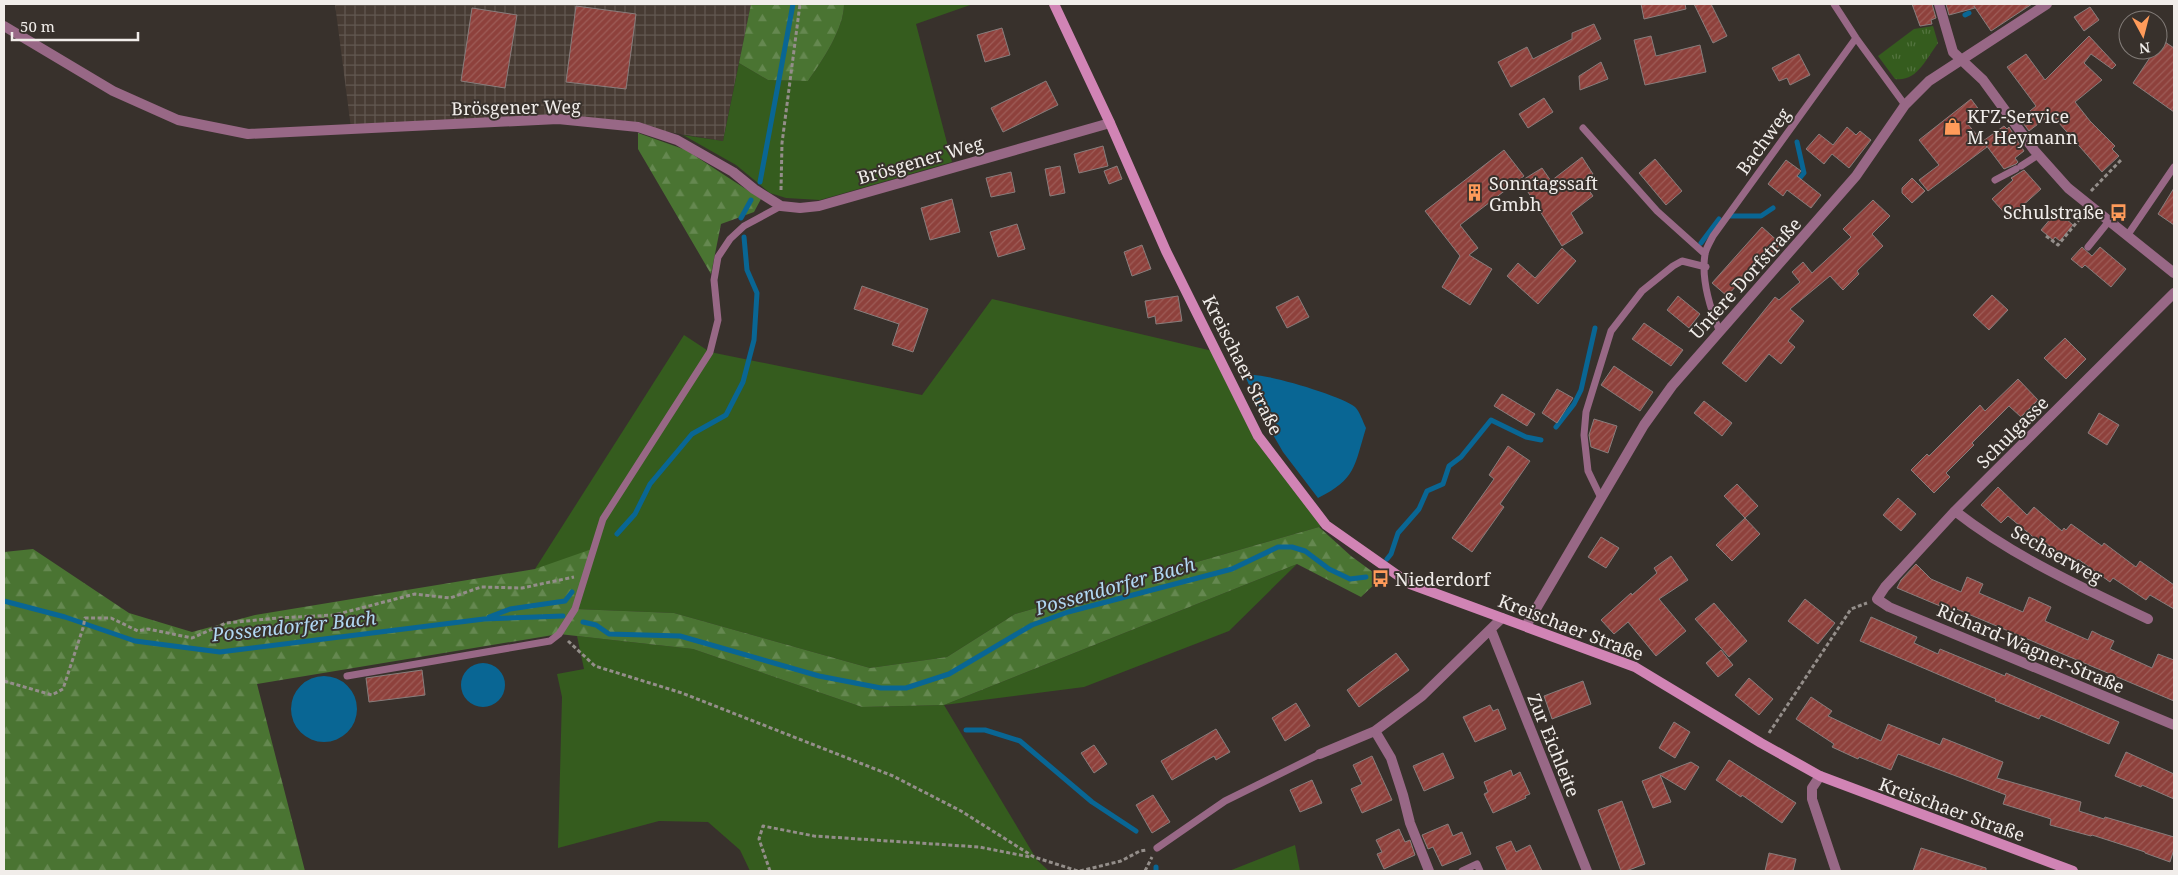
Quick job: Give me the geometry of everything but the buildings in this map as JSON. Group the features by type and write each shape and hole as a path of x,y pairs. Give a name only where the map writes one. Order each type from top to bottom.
{"main road":[{"name":"Kreischaer Straße","path":"1054,4 1110,123 1166,251 1258,436 1326,525 1410,584 1635,667 1761,743 1820,776 2073,871"}],"street":[{"path":"1939,4 1953,52 1983,80 2038,155 2068,188 2174,273"},
{"name":"Untere Dorfstraße","path":"1526,626 1644,425 1672,386 1719,330 1788,257 1856,176 1905,105 1928,81 2047,4"},
{"name":"Brösgener Weg","path":"4,26 113,91 178,120 248,134 558,119 638,127 677,140 733,172 780,206 800,208 819,206 1110,123"},
{"name":"Schulgasse","path":"1877,599 1885,586 1955,511 2174,293"},
{"name":"Sechserweg","path":"1955,511 1978,530 2079,586 2148,619"},
{"name":"Richard-Wagner-Straße","path":"1877,599 1889,607 2174,725"},
{"path":"1320,754 1375,731 1422,696 1502,618"},
{"name":"Zur Eichleite","path":"1491,630 1587,871"},
{"path":"1375,731 1391,758 1404,795 1410,823 1429,871"},
{"path":"1820,776 1812,788 1812,799 1836,871"}],"lane":[{"path":"1834,4 1856,38 1905,105"},
{"name":"Bachweg","path":"1719,330 1708,303 1705,254 1712,236 1856,38"},
{"path":"1583,128 1657,211 1705,254"},
{"path":"1995,180 2019,168 2038,155"},
{"path":"2128,236 2174,167"},
{"path":"348,676 550,641 559,634 575,609 603,519 710,352 718,320 714,280 718,257 730,239 744,226 780,206"},
{"path":"2088,247 2109,221"},
{"path":"1601,498 1588,471 1584,435 1586,412 1611,331 1642,291 1673,266 1682,261 1706,268"},
{"path":"1157,848 1225,801 1320,754"},
{"path":"1462,871 1477,864 1480,871"}],"path":[{"path":"780,206 782,142 800,4"},
{"path":"2091,191 2122,160"},
{"path":"2046,236 2058,245 2083,215"},
{"path":"4,681 52,695 63,689 85,618 111,618 138,631 148,629 192,638 226,623 334,615 415,594 450,598 481,587 522,588 586,575"},
{"path":"1761,743 1851,608 1877,599"},
{"path":"559,634 595,666 682,693 893,776 961,811 1034,857"},
{"path":"770,871 759,839 764,826 814,836 979,847 1034,857 1079,871 1121,861 1140,851 1157,848"}],"shaded area":[{"path":"335,4 751,4 723,141 638,127 558,119 351,128"}],"green space":[{"path":"751,4 844,4 843,14 836,34 826,54 808,81 768,80 739,63"},
{"path":"844,4 973,4 916,24 952,162 820,200 786,198 770,193 736,165 683,135 723,141 739,63 768,80 808,81 826,54 836,34 843,14"},
{"path":"1933,26 1938,43 1925,62 1909,77 1895,79 1878,56 1914,29"},
{"path":"638,133 686,150 761,199 754,212 721,224 711,274 638,149"},
{"path":"992,299 1217,352 1258,436 1326,525 1015,614 947,657 870,668 674,613 575,609 535,569 684,335 710,352 922,395"},
{"path":"1319,527 1351,556 1381,578 1361,597 1297,564 944,705 862,707 693,649 559,634 257,684 305,871 4,871 4,552 33,549 129,613 192,632 255,615 535,569 592,549 575,609 674,613 870,668 947,657 1015,614"},
{"path":"1297,564 1229,631 1084,687 944,705"},
{"path":"577,636 693,649 862,707 944,705 1037,860 1049,871 750,871 740,850 708,822 659,821 558,848 562,697 557,674 584,669"},
{"path":"1295,845 1300,871 1229,871"}],"water":[{"path":"1253,375 1275,378 1322,392 1348,402 1357,409 1366,428 1352,471 1340,485 1318,498 1283,452 1264,419 1246,378"},
{"path":"479,663 487,663 499,669 505,685 499,701 487,707 479,707 467,701 461,689 461,681 467,669"},
{"path":"330,676 348,685 355,696 357,709 355,722 348,733 337,740 318,742 300,733 293,722 291,703 300,685 311,678"}],"waterway":[{"path":"760,182 793,4"},
{"name":"Possendorfer Bach","path":"1965,15 1969,13"},
{"name":"Possendorfer Bach","path":"1797,142 1804,173 1799,179"},
{"path":"741,218 751,200"},
{"name":"Possendorfer Bach","path":"1730,216 1761,216 1773,208"},
{"name":"Possendorfer Bach","path":"1701,243 1719,219"},
{"path":"617,534 635,514 650,484 692,434 726,415 743,382 754,340 757,293 747,270 744,237"},
{"name":"Possendorfer Bach","path":"1556,427 1574,404 1581,390 1595,328"},
{"name":"Possendorfer Bach","path":"1387,559 1391,554 1398,533 1419,509 1427,491 1443,484 1449,466 1461,457 1491,420 1526,437 1541,440"},
{"name":"Possendorfer Bach","path":"583,622 596,625 609,634 680,636 819,676 881,688 906,688 949,674 1032,625 1068,612 1232,569 1278,547 1292,547 1305,551 1329,569 1350,579 1366,577"},
{"path":"489,617 510,609 565,601 572,592"},
{"name":"Possendorfer Bach","path":"4,601 65,617 135,641 220,652 484,619 563,616"},
{"path":"966,730 985,730 1020,741 1092,802 1136,831"}],"place":[{"name":"KFZ-Service M. Heymann","path":"1953,126"},
{"name":"Sonntagssaft Gmbh","path":"1475,193"},
{"name":"Schulstraße","path":"2118,212"},
{"name":"Niederdorf","path":"1381,579"}]}
